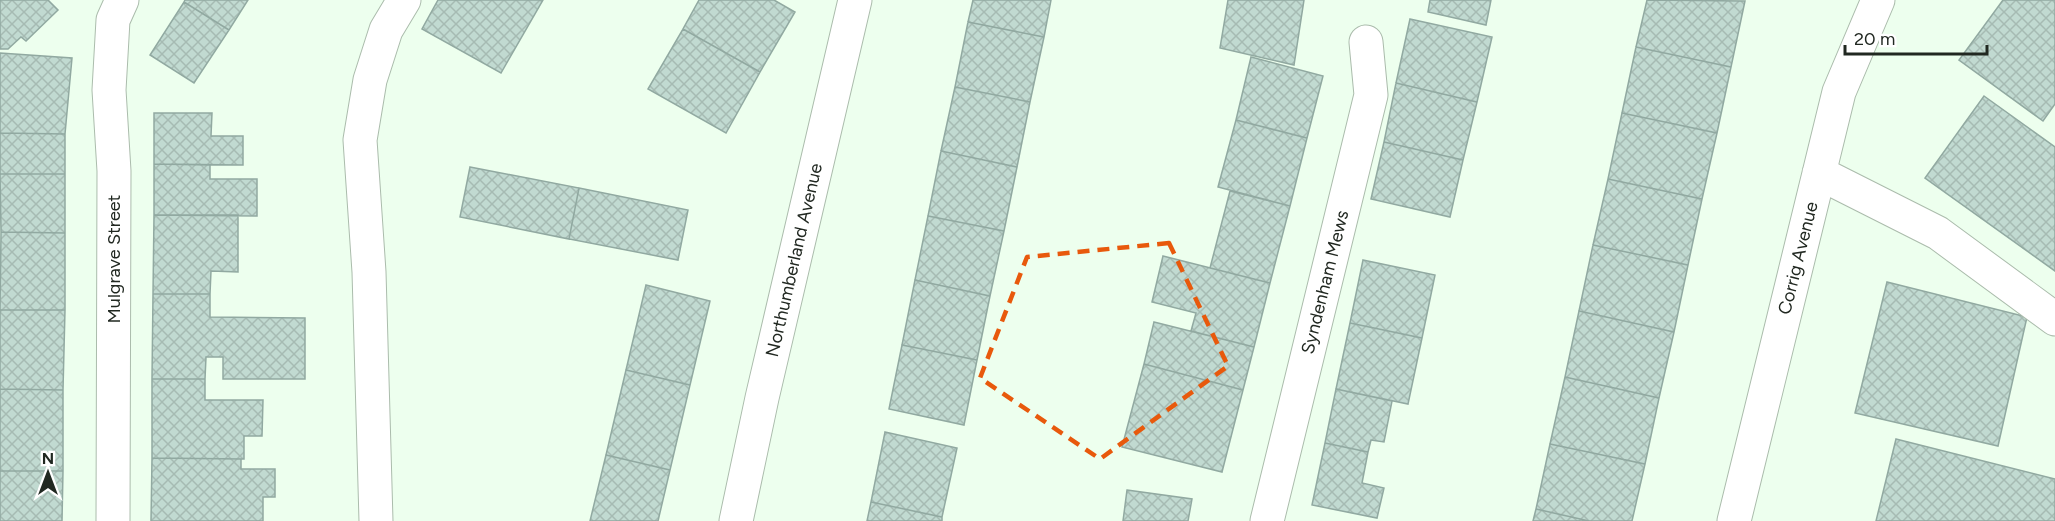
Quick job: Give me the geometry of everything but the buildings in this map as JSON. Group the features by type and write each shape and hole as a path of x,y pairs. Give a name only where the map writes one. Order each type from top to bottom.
{"street":[{"name":"Mulgrave Street","path":"113,521 114,171 109,90 113,20 122,0"},
{"path":"376,521 369,272 360,140 373,70 386,30 404,0"},
{"name":"Northumberland Avenue","path":"736,521 762,398 855,0"},
{"name":"Corrig Avenue","path":"1734,521 1839,92 1878,0"},
{"name":"Syndenham Mews","path":"1267,521 1371,95 1366,42"},
{"path":"1818,173 1938,233 2055,319"}],"highlighted area":[{"path":"1169,243 1228,366 1100,459 980,378 1027,257"}]}
